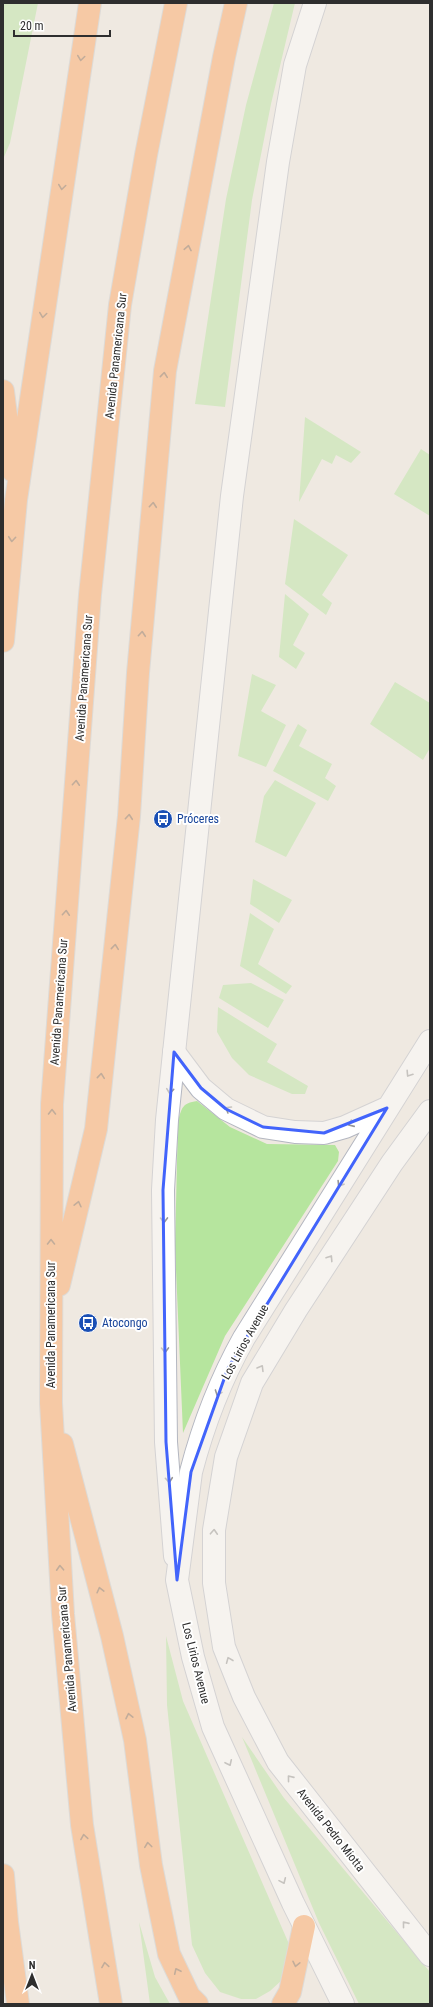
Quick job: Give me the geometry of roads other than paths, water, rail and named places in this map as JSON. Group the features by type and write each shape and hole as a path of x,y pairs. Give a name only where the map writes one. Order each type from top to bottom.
{"highway":[{"name":"Avenida Panamericana Sur","path":"111,2004 82,1825 63,1614 51,1403 50,1323 52,1104 90,595 120,305 146,155 176,3"},
{"path":"50,1323 96,1129 129,816 138,673 164,371 224,57 236,3"},
{"path":"224,57 248,3"},
{"path":"3,641 16,500 88,8"},
{"path":"3,391 16,500"},
{"path":"51,1403 83,1519 112,1636 135,1740 151,1865 169,1954 189,1996 197,2004"},
{"path":"3,1875 12,1966 18,2004"},
{"path":"283,2004 290,1992 304,1926"},
{"path":"6,2004 12,1966"}],"main road":[{"path":"177,1580 166,1442 164,1190 167,1120 232,496 278,162 295,65 315,3"},
{"name":"Los Lirios Avenue","path":"304,1926 213,1727 193,1657 177,1580 191,1472 228,1368 244,1338 430,1041"},
{"path":"174,1052 201,1088 226,1109 263,1127 295,1132 324,1133 344,1127 387,1108"},
{"name":"Avenida Pedro Miotta","path":"430,1111 387,1170 296,1310 252,1383 226,1457 214,1530 214,1583 224,1647 244,1697 278,1762 430,1955"},
{"path":"304,1926 343,2004"}],"place":[{"name":"Próceres","path":"163,819"},
{"name":"Atocongo","path":"88,1323"}]}
